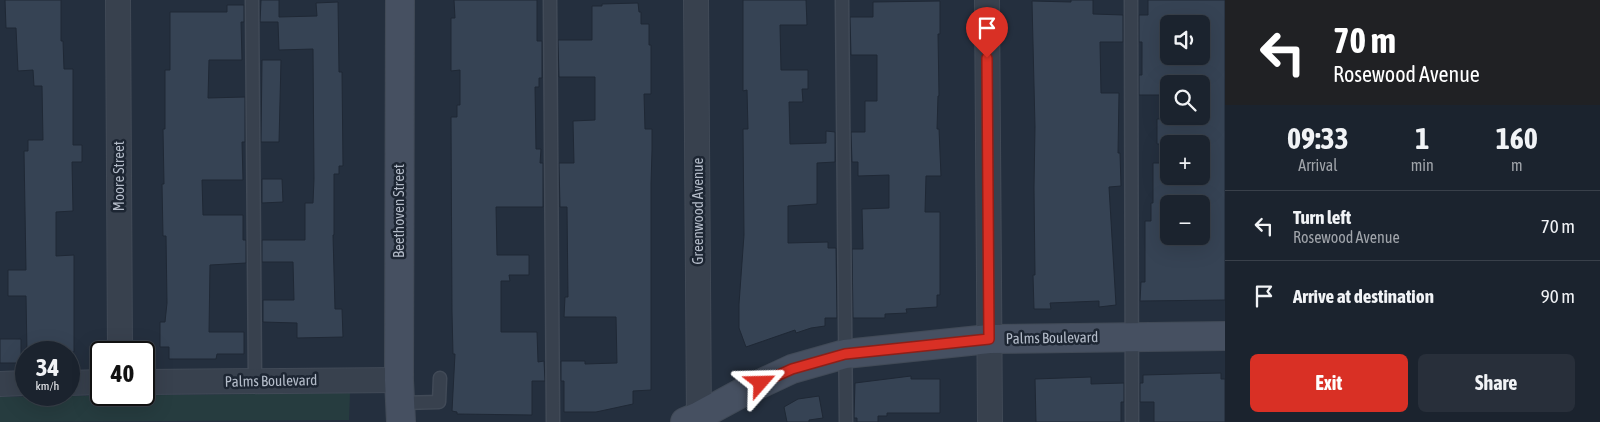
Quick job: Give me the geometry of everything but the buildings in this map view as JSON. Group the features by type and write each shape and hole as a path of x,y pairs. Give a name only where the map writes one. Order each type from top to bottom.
{"street":[{"name":"Moore Street","path":"118,0 120,341"},
{"name":"Beethoven Street","path":"400,0 400,402"},
{"name":"Greenwood Avenue","path":"695,420 696,0"},
{"path":"987,0 990,422"},
{"name":"Palms Boulevard","path":"695,420 746,391 792,369 845,354 989,339 1225,336"},
{"name":"Palms Boulevard","path":"155,382 255,382 400,402"},
{"path":"0,384 15,383"}],"lane":[{"path":"252,0 255,382"},
{"path":"550,0 553,422"},
{"path":"842,0 846,422"},
{"path":"1131,0 1132,422"},
{"path":"400,402 439,402 440,378"}],"green space":[{"path":"350,393 349,420 0,422 0,397 15,397 15,406 80,406 80,396 90,396 90,406 155,406 155,395"}],"route":[{"path":"761,383 792,369 845,354 989,339 987,58"}]}
